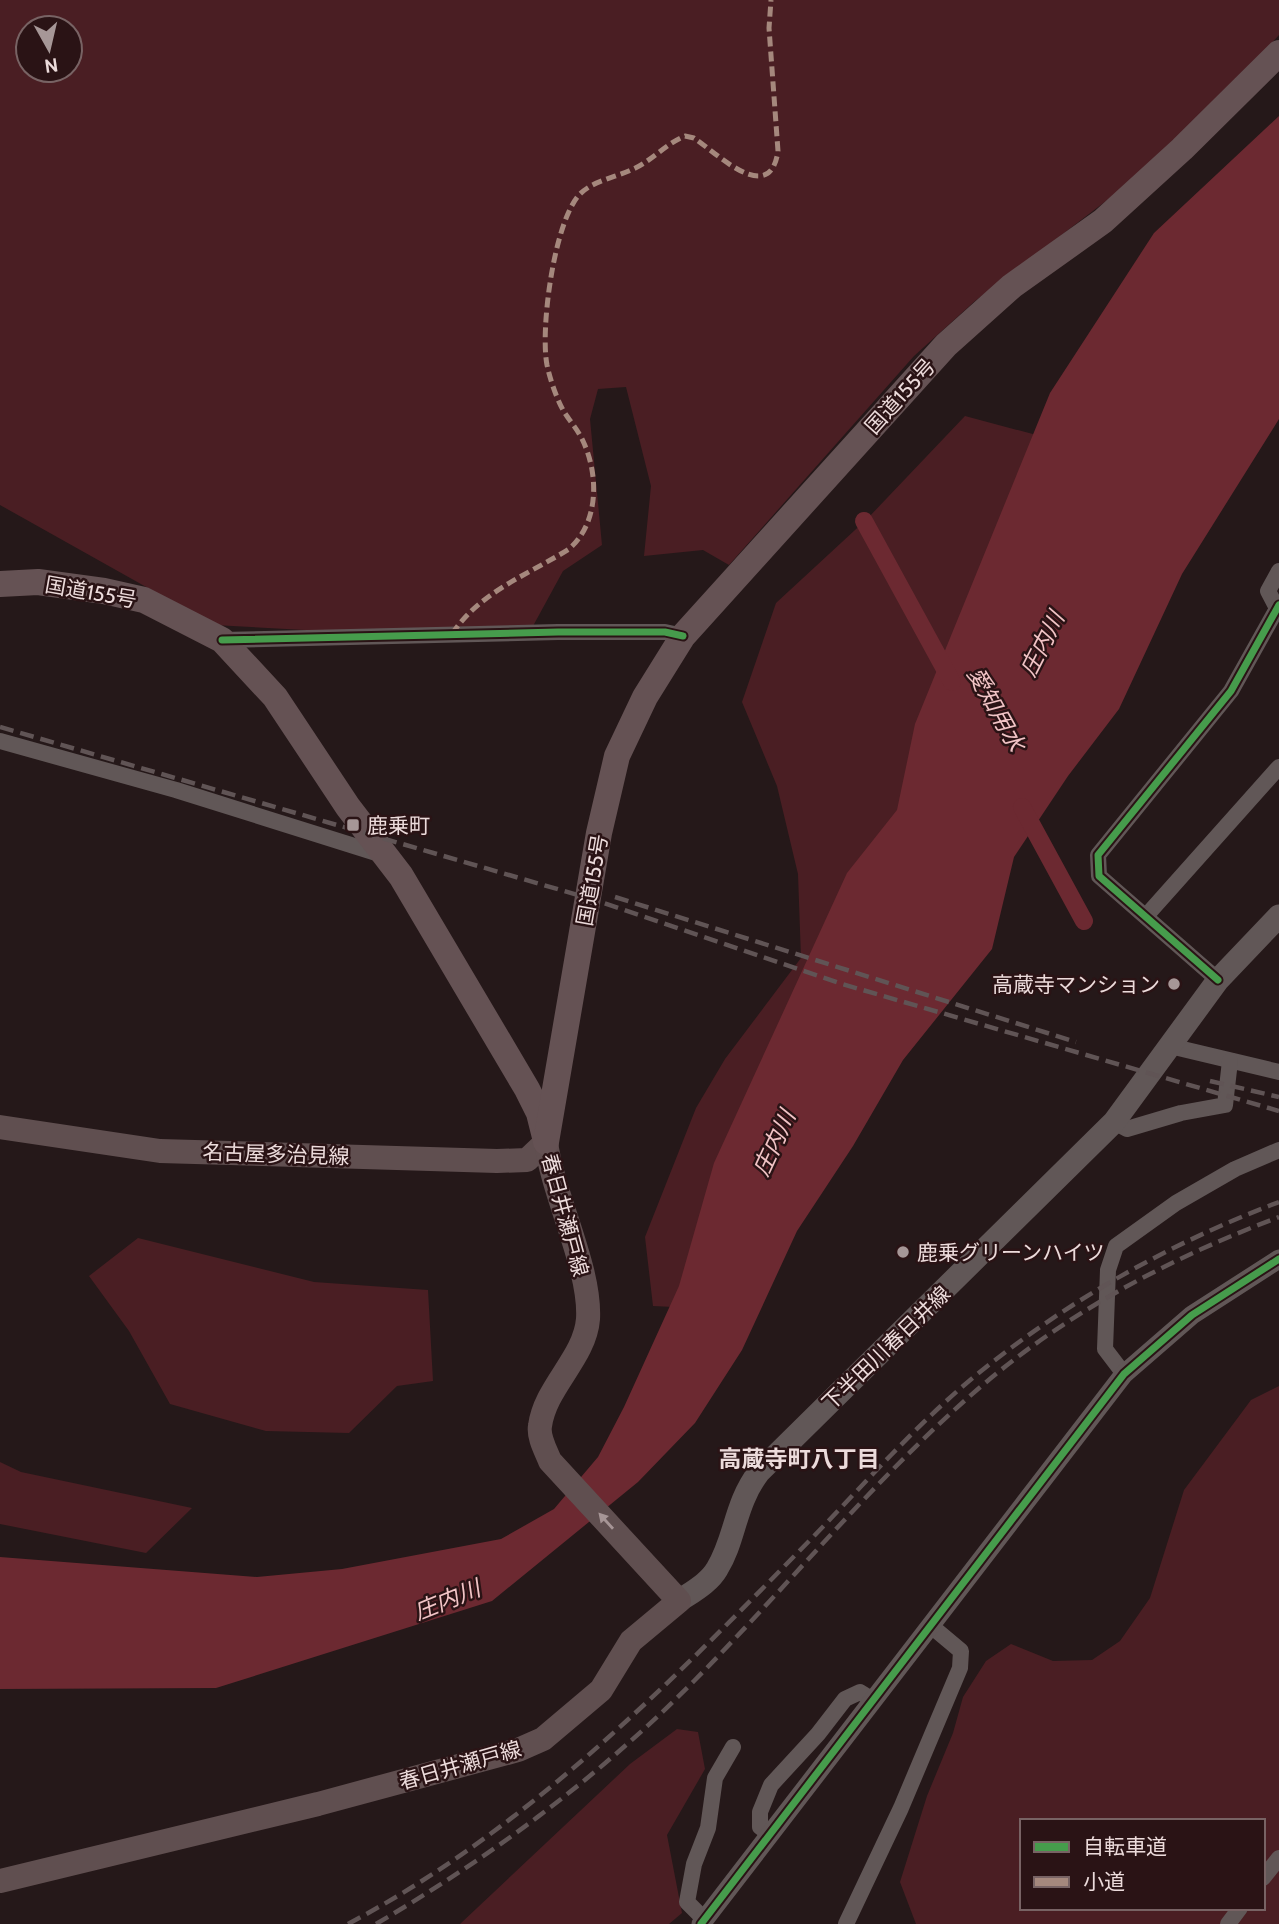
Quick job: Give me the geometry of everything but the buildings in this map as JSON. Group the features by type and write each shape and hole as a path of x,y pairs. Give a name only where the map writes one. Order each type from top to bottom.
{"highway":[{"name":"国道155号","path":"546,1142 599,833 617,756 645,697 683,636 946,345 1012,286 1102,221 1182,149 1279,53"},
{"name":"国道155号","path":"0,584 37,582 130,597 178,616 222,640 275,697 348,807 401,876 527,1089 539,1113 546,1142"}],"main road":[{"name":"下半田川春日井線","path":"679,1601 706,1582 718,1569 740,1504 759,1472 1114,1122 1218,980 1279,916"},
{"name":"名古屋多治見線","path":"0,1127 160,1151 497,1161 527,1160 546,1142"},
{"name":"春日井瀬戸線","path":"0,1881 318,1804 518,1751 543,1739 601,1690 631,1641 679,1601 550,1461 539,1427 545,1410 580,1347 588,1321 587,1294 549,1165 546,1142"}],"street":[{"path":"1218,980 1099,876 1098,855 1231,691 1278,608 1268,591 1279,570"},
{"path":"222,640 558,632 665,632 683,636"},
{"path":"0,741 176,790 386,856"},
{"path":"1146,916 1279,767"},
{"path":"1170,1046 1279,1072"},
{"path":"1114,1122 1127,1129 1181,1113 1225,1105 1230,1061"},
{"path":"1124,1374 1105,1349 1108,1270 1116,1246 1132,1231 1235,1169 1279,1150"},
{"path":"733,1747 715,1778 708,1828 694,1864 687,1902 703,1922 1124,1374 1192,1315 1279,1259"},
{"path":"850,1922 960,1668 961,1651 929,1625"},
{"path":"769,1835 760,1827 760,1812 771,1785 818,1734 845,1699 860,1692 873,1700"},
{"path":"1265,1876 1279,1858"}],"shaded area":[{"path":"0,0 1279,0 1279,35 1198,122 1123,188 975,301 914,356 729,565 703,550 644,556 651,486 626,387 598,389 590,419 602,545 563,571 533,626 378,634 214,625 0,505"},
{"path":"965,416 1055,440 695,1308 653,1306 645,1237 696,1108 725,1059 801,958 798,874 777,786 742,702 776,603 868,518"},
{"path":"138,1238 314,1282 428,1290 433,1381 397,1386 349,1433 266,1431 170,1404 129,1331 89,1276"},
{"path":"1279,1386 1279,1924 916,1924 900,1882 927,1796 953,1733 963,1697 986,1661 1011,1644 1053,1661 1092,1660 1120,1641 1150,1598 1184,1490 1251,1400"},
{"path":"0,1462 21,1472 192,1508 146,1553 0,1524"},
{"path":"677,1729 698,1732 705,1769 667,1835 682,1913 669,1924 460,1924 630,1764"}],"water":[{"name":"庄内川","path":"1279,116 1279,419 1182,574 1119,709 1068,776 1014,857 992,949 903,1060 853,1146 797,1231 742,1350 695,1423 638,1482 492,1601 216,1688 0,1689 0,1557 257,1577 342,1569 501,1539 554,1509 598,1457 679,1286 714,1163 847,873 897,810 915,724 1050,393 1154,233"}],"waterway":[{"name":"愛知用水","path":"864,521 952,682"},
{"name":"愛知用水","path":"1022,807 1084,921"}],"railway":[{"path":"0,727 595,900 842,984 1279,1111"},
{"path":"615,897 1076,1042"},
{"path":"1210,1081 1279,1097"},
{"path":"348,1924 415,1885 478,1843 596,1748 707,1645 892,1454 975,1376 1046,1323 1120,1277 1198,1236 1279,1202"},
{"path":"376,1924 503,1843 621,1750 694,1681 868,1495 940,1423 1012,1361 1083,1312 1159,1269 1279,1217"}],"marked path":[{"path":"452,634 476,606 490,595 569,549 579,538 591,512 594,483 588,454 556,394 545,349 551,277 562,228 570,209 579,195 590,186 638,167 685,136 694,138 742,172 754,176 765,175 773,167 778,151 769,28 771,0"}],"cycle path":[{"path":"1218,980 1099,876 1098,855 1231,691 1279,605"},
{"path":"222,640 558,632 665,632 683,636"},
{"path":"701,1924 1124,1374 1192,1315 1279,1259"}],"place":[{"name":"鹿乗町","path":"353,825"},
{"name":"高蔵寺マンション","path":"1174,984"},
{"name":"鹿乗グリーンハイツ","path":"903,1252"}],"district":[{"name":"高蔵寺町八丁目","path":"799,1459"}]}
